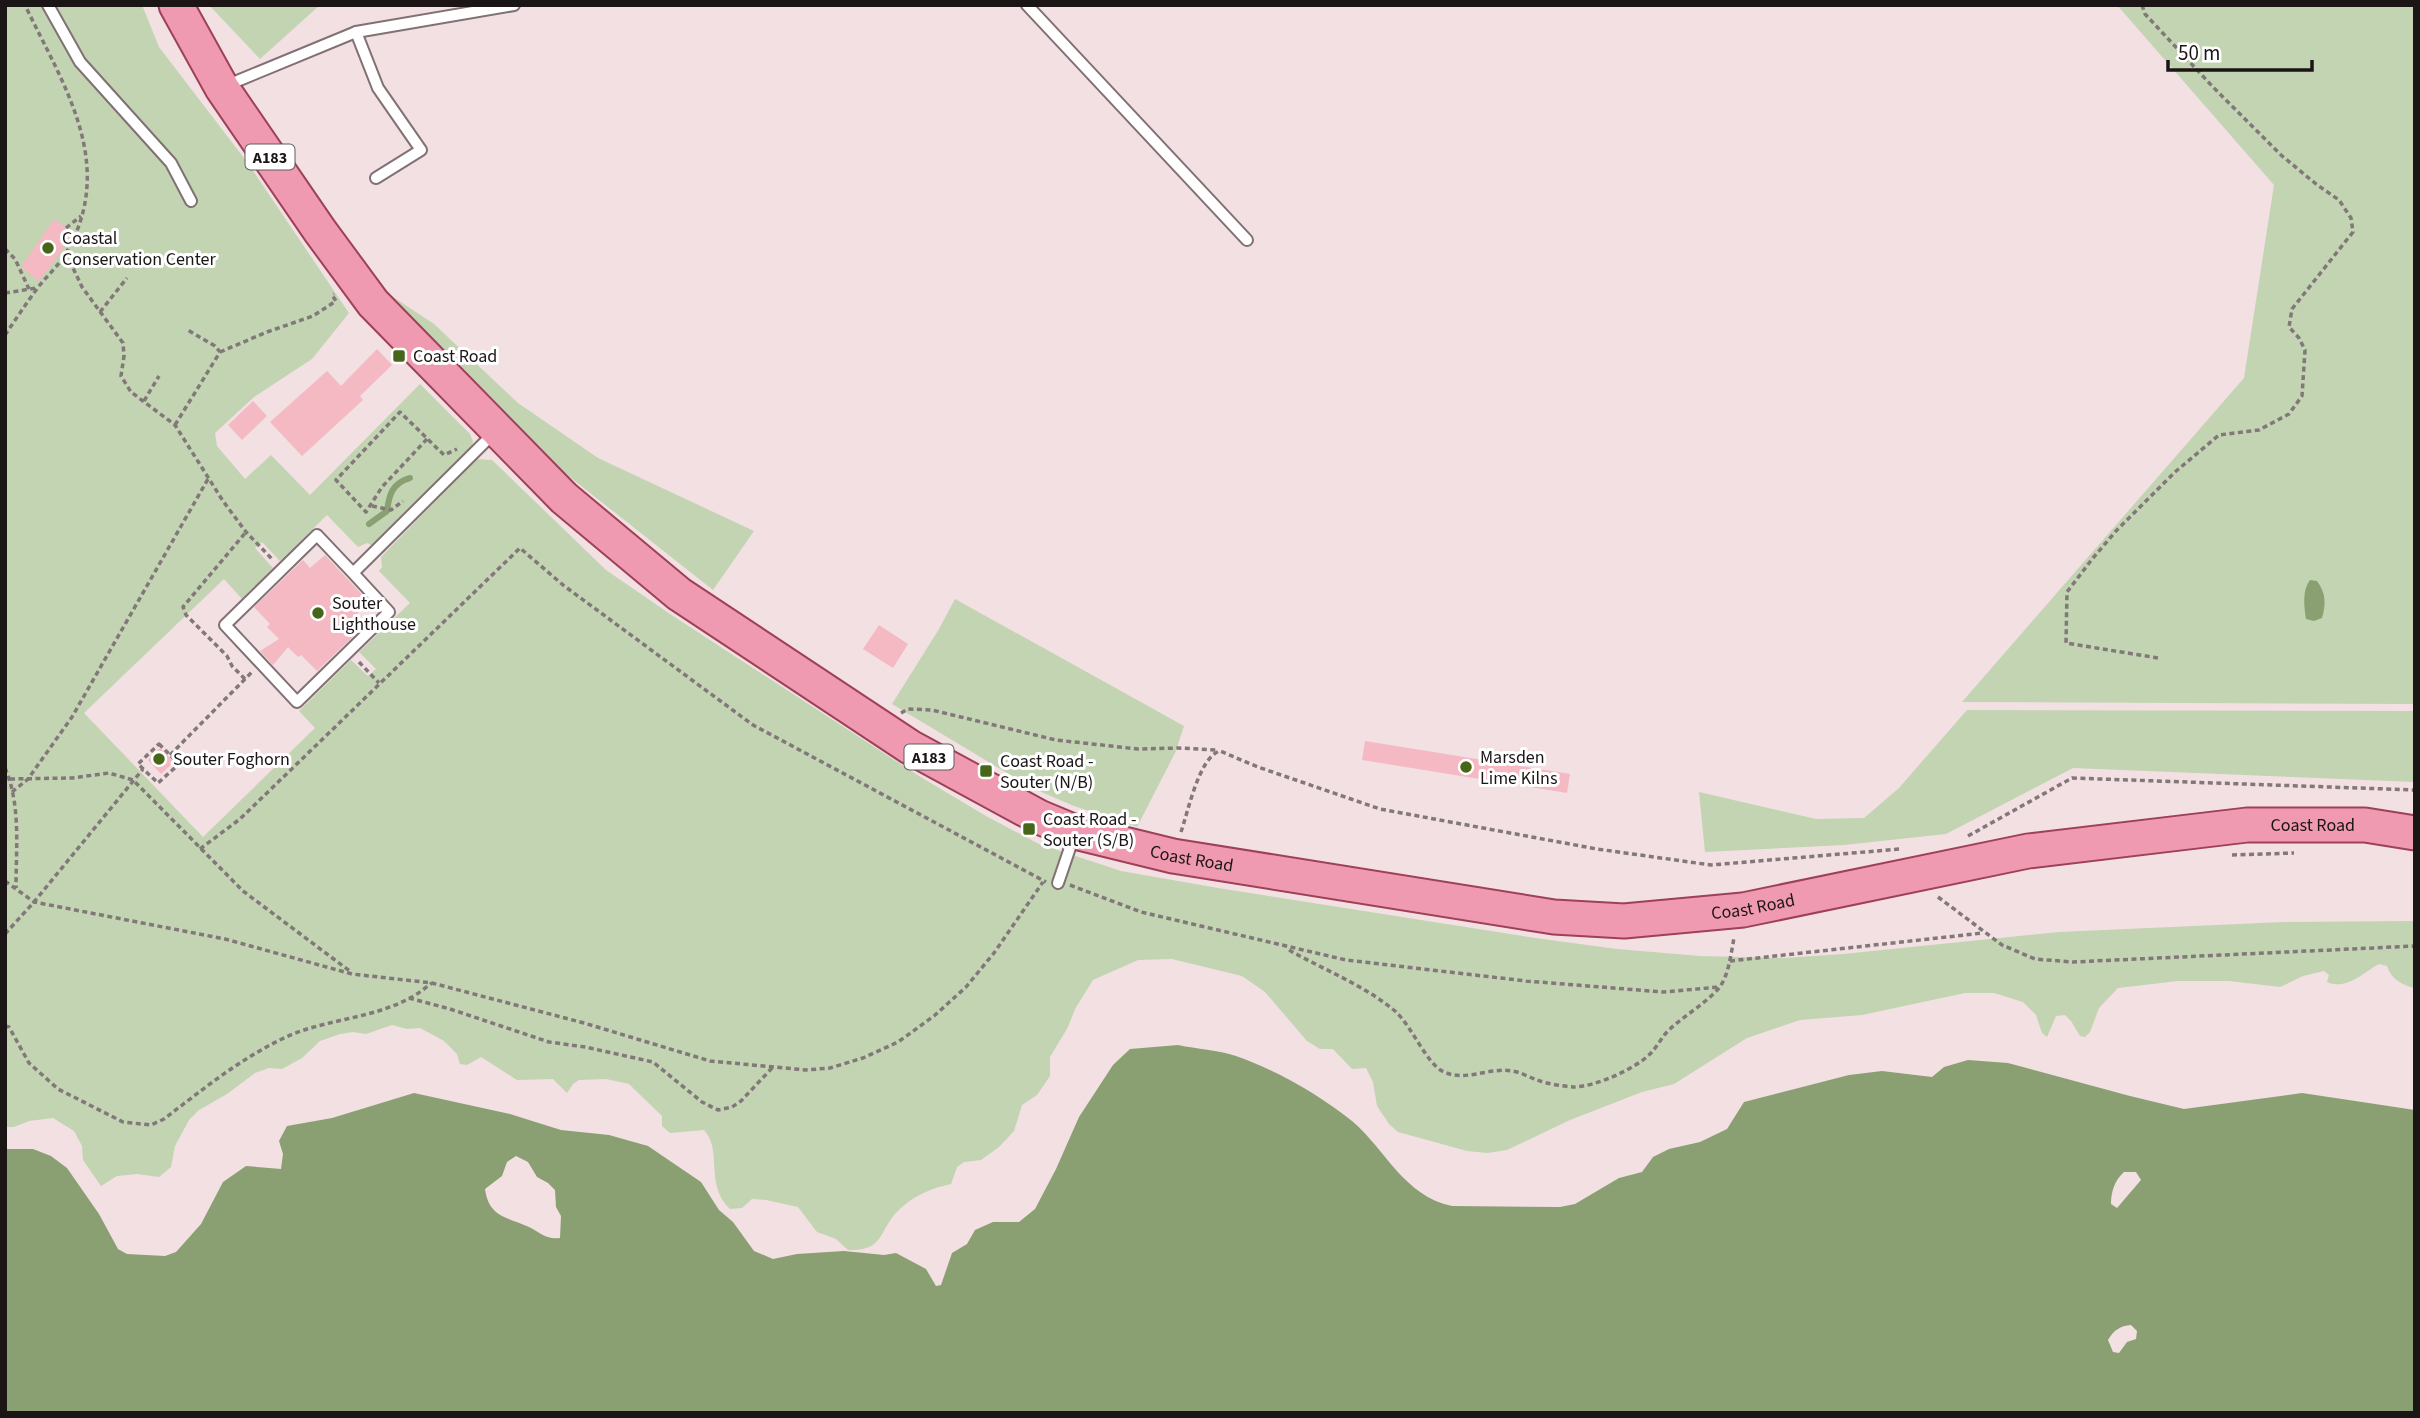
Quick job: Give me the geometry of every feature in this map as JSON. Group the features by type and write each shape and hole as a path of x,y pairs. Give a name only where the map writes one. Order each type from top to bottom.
{"main road":[{"name":"Coast Road","path":"176,5 222,88 320,231 373,303 489,438 680,594 910,747 1039,817 1075,832 1173,856 1554,916 1624,921 1744,910 2028,851 2247,825 2365,825 2415,832"}],"lane":[{"path":"48,5 79,62 171,163 191,201"},
{"path":"222,88 356,32 514,5"},
{"path":"1027,5 1247,240"},
{"path":"356,32 378,88 421,150 376,178"},
{"path":"353,573 489,438"},
{"path":"317,535 353,573 388,612 297,702 225,625 317,535"},
{"path":"1058,883 1075,832"}],"path":[{"path":"5,335 37,288 66,253 81,216 87,187 88,157 81,125 65,85 24,5"},
{"path":"2142,5 2145,14 2256,130 2307,177 2339,200 2351,218 2353,232 2292,309 2288,327 2299,338 2305,350 2302,396 2289,414 2259,430 2219,435 2175,472 2124,522 2067,592 2066,643 2158,658"},
{"path":"66,228 81,216"},
{"path":"5,249 15,259 29,289"},
{"path":"66,253 82,287 122,343 124,356 121,376 131,392 175,425 208,479 246,532 282,569"},
{"path":"100,312 127,278"},
{"path":"5,293 37,288"},
{"path":"175,425 220,352 313,316 336,301 332,295 341,289"},
{"path":"186,329 215,346 220,352"},
{"path":"144,401 159,376"},
{"path":"427,439 382,487 366,512 336,480 400,412 444,455 489,438"},
{"path":"12,792 27,779 72,717 208,479"},
{"path":"372,506 391,510"},
{"path":"170,755 245,679 232,666 227,656 186,615 183,607 246,532"},
{"path":"5,881 34,902 225,939 352,974 432,983 584,1023 710,1061 806,1070 830,1068 863,1058 898,1042 934,1016 966,986 994,953 1043,881 752,725 563,585 520,548 240,819 200,849"},
{"path":"349,651 379,683"},
{"path":"878,726 908,709 932,710 1056,740 1138,749 1220,751 1380,809 1597,849 1711,865 1912,848"},
{"path":"159,744 178,764 158,783 143,769 138,764 159,744"},
{"path":"1173,856 1204,764 1212,753 1220,751"},
{"path":"5,768 10,779 16,815 16,888"},
{"path":"5,934 143,769"},
{"path":"10,779 72,778 109,773 133,780 243,891 352,974"},
{"path":"1964,838 2072,778 2415,790"},
{"path":"2221,855 2300,853"},
{"path":"1058,883 1069,884 1141,912 1346,960 1525,981 1663,992 1720,987"},
{"path":"1945,891 1934,894 2002,945 2035,959 2073,962 2415,946"},
{"path":"1730,961 1985,933"},
{"path":"1284,947 1374,997 1395,1012 1410,1028 1440,1071 1465,1076 1513,1071 1540,1082 1574,1087 1636,1065 1651,1053 1668,1030 1720,987 1730,961 1734,938"},
{"path":"5,1026 9,1027 29,1063 58,1089 123,1122 151,1125 164,1119 236,1066 285,1038 410,999 432,983"},
{"path":"410,999 450,1009 549,1042 653,1062 702,1102 718,1110 733,1107 741,1101 772,1068"}],"shaded area":[{"path":"5,5 142,5 159,47 247,162 349,313 312,359 254,397 215,433 217,446 245,479 271,455 310,495 420,384 470,434 473,442 471,450 373,546 367,543 358,547 327,515 280,561 262,542 255,548 273,568 242,599 224,579 84,713 203,837 315,728 299,711 351,660 368,676 376,669 359,652 410,603 379,571 382,567 381,557 476,459 492,460 606,570 670,614 919,776 986,816 1039,844 1121,871 1535,938 1700,956 1784,958 2059,932 2284,922 2415,921 2415,988 2398,981 2387,966 2379,964 2341,984 2327,982 2329,975 2324,971 2303,976 2280,987 2229,981 2178,981 2118,988 2099,1008 2090,1032 2085,1037 2080,1036 2065,1015 2056,1016 2047,1037 2042,1033 2036,1015 2023,1002 1994,993 1965,993 1862,1015 1800,1020 1747,1038 1674,1084 1642,1092 1570,1120 1507,1150 1487,1153 1467,1151 1398,1132 1377,1106 1373,1082 1366,1068 1352,1069 1333,1049 1320,1049 1307,1041 1265,992 1242,976 1172,959 1138,960 1093,980 1050,1057 1050,1076 1037,1095 1022,1105 1014,1131 999,1147 981,1160 964,1162 957,1167 951,1184 924,1193 906,1203 875,1243 860,1250 848,1250 836,1239 817,1232 798,1207 752,1199 742,1208 730,1209 718,1189 710,1138 704,1130 670,1133 662,1126 662,1116 629,1084 606,1079 579,1080 567,1093 553,1079 517,1080 481,1057 467,1065 460,1064 457,1054 444,1041 420,1028 407,1029 392,1025 366,1034 353,1032 320,1041 302,1058 282,1069 269,1068 255,1073 199,1110 189,1120 175,1146 171,1167 159,1177 137,1174 117,1176 101,1186 83,1160 82,1146 74,1131 53,1118 5,1127"},
{"path":"209,5 320,5 260,59"},
{"path":"2117,5 2415,5 2415,704 1962,702 2244,378 2274,185"},
{"path":"390,295 434,324 518,403 598,458 754,531 713,590 542,455"},
{"path":"2310,580 2317,581 2324,599 2322,618 2314,621 2306,619 2305,609 2305,594"},
{"path":"955,599 1184,726 1175,753 1137,827 1074,806 1032,788 892,704"},
{"path":"1967,710 2415,711 2415,782 2073,768 1946,834 1844,845 1705,852 1699,792 1816,819 1864,818 1899,788"},
{"path":"1178,1045 1215,1051 1236,1056 1281,1076 1311,1092 1352,1121 1397,1171 1421,1193 1452,1206 1560,1207 1575,1204 1619,1178 1642,1172 1653,1157 1669,1149 1700,1142 1727,1129 1744,1102 1849,1075 1882,1071 1932,1077 1944,1067 1968,1060 2008,1063 2184,1109 2302,1093 2415,1110 2415,1413 5,1413 5,1149 33,1149 51,1156 67,1168 99,1214 118,1249 127,1254 165,1256 176,1252 201,1224 223,1182 246,1166 281,1169 283,1154 279,1141 287,1126 332,1118 414,1093 510,1114 561,1130 609,1135 648,1146 701,1182 719,1210 733,1222 754,1251 773,1259 797,1254 844,1251 884,1255 896,1253 926,1269 936,1286 941,1285 952,1253 967,1244 975,1230 993,1222 1019,1222 1035,1209 1079,1117 1113,1065 1130,1049","holes":["516,1156 528,1162 537,1177 555,1190 556,1207 561,1216 560,1238 548,1237 507,1218 491,1206 485,1189 502,1176 507,1162","2124,1172 2136,1172 2141,1180 2117,1208 2111,1204 2112,1195 2116,1182","2131,1325 2137,1331 2136,1339 2127,1342 2119,1353 2113,1352 2108,1340 2118,1329"]}],"building":[{"name":"Coastal Conservation Center","path":"54,219 72,232 39,281 21,267"},
{"path":"377,349 392,365 360,396 363,400 302,456 270,422 327,371 341,386"},
{"path":"253,401 267,416 242,440 228,425"},
{"name":"Souter Lighthouse","path":"325,555 369,602 355,616 364,626 317,671 301,655 298,657 288,647 273,665 260,651 279,639 267,627 270,624 254,607 303,560 310,568"},
{"path":"879,625 908,644 893,668 863,649"},
{"name":"Marsden Lime Kilns","path":"1365,741 1570,774 1567,793 1362,760"},
{"name":"Souter Foghorn","path":"160,748 174,762 161,774 148,760"}],"waterway":[{"path":"369,524 387,511 395,486 410,478"}],"place":[{"name":"Coastal Conservation Center","path":"48,248"},
{"name":"Coast Road","path":"399,356"},
{"name":"Souter Lighthouse","path":"318,613"},
{"name":"Souter Foghorn","path":"159,759"},
{"name":"Marsden Lime Kilns","path":"1466,767"},
{"name":"Coast Road - Souter (N/B)","path":"986,771"},
{"name":"Coast Road - Souter (S/B)","path":"1029,829"}]}
